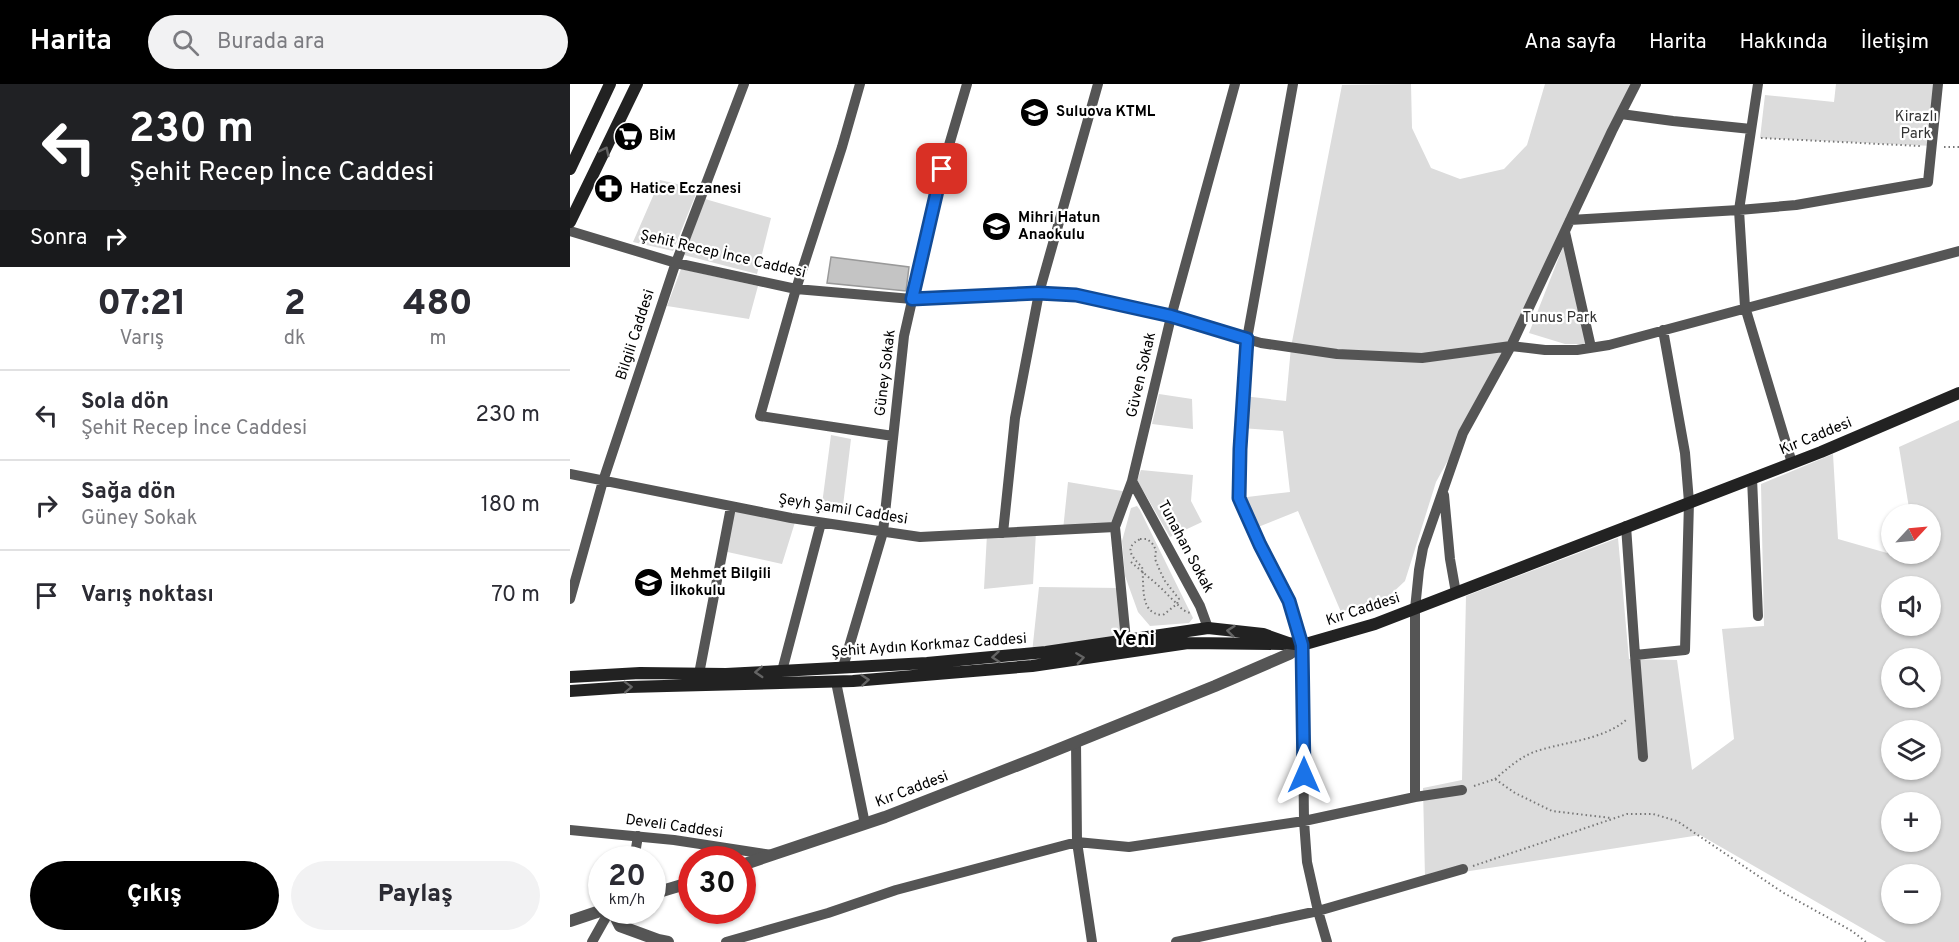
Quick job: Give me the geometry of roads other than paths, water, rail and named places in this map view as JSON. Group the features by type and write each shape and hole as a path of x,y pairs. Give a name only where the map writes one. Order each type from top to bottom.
{"main road":[{"path":"570,169 610,84"},
{"path":"570,222 637,84"},
{"name":"Kır Caddesi","path":"1302,645 1376,624 1792,463 1959,393"},
{"name":"Şehit Aydın Korkmaz Caddesi","path":"570,677 640,673 726,674 927,663 1046,652 1208,628 1263,634 1288,643 1302,645"},
{"name":"Şehit Aydın Korkmaz Caddesi","path":"570,691 628,687 836,682 1020,667 1188,644 1288,643"}],"street":[{"name":"Bilgili Caddesi","path":"570,599 603,481 676,263 744,84"},
{"path":"860,84 796,289 760,416 893,436"},
{"name":"Güney Sokak","path":"843,667 883,532 904,336 942,169 967,84"},
{"path":"1003,533 1015,418 1032,336 1038,293 1098,84"},
{"name":"Güven Sokak","path":"1126,640 1115,527 1132,481 1171,316 1235,84"},
{"path":"1293,84 1247,339 1239,498 1289,601 1302,645 1304,821 1307,862 1327,942"},
{"path":"1415,797 1415,609 1423,548 1463,433 1511,346 1636,84"},
{"path":"1758,84 1739,210 1745,307 1792,463"},
{"path":"1570,220 1796,205 1928,182 1938,84"},
{"path":"1621,114 1751,133"},
{"name":"Şehit Recep İnce Caddesi","path":"570,231 676,263 796,289 912,299 1038,293 1076,295 1171,316 1261,343 1337,354 1422,358 1511,346 1545,350 1609,345 1959,251"},
{"path":"1564,232 1591,348"},
{"path":"1635,655 1685,650 1689,502 1685,453 1663,330"},
{"name":"Şeyh Şamil Caddesi","path":"570,474 731,507 920,537 1115,527"},
{"path":"1752,478 1758,616"},
{"name":"Tunahan Sokak","path":"1132,481 1165,539 1208,628"},
{"path":"1444,492 1450,559 1456,593"},
{"path":"699,674 731,507"},
{"path":"782,671 821,523"},
{"path":"1626,526 1643,757"},
{"name":"Kır Caddesi","path":"756,860 865,824 1076,742 1215,686 1289,654 1302,645"},
{"path":"836,682 865,824"},
{"path":"1076,742 1077,842 1092,942"},
{"path":"726,942 828,913 896,890 1077,842 1129,846 1304,821 1415,797 1462,790"},
{"name":"Develi Caddesi","path":"570,830 674,840 773,855"},
{"path":"636,846 638,836"},
{"path":"1176,942 1318,911 1463,869"},
{"path":"570,921 588,915"},
{"path":"592,942 603,924"},
{"path":"619,924 668,942"}],"place":[{"name":"Suluova KTML","path":"1035,112"},
{"name":"BİM","path":"628,136"},
{"name":"Hatice Eczanesi","path":"609,189"},
{"name":"Mihri Hatun Anaokulu","path":"997,227"},
{"name":"Mehmet Bilgili İlkokulu","path":"649,583"}],"district":[{"name":"Yeni","path":"1134,639"}],"park label":[{"name":"Kirazlı Park","path":"1916,126"},
{"name":"Tunus Park","path":"1560,318"}]}
